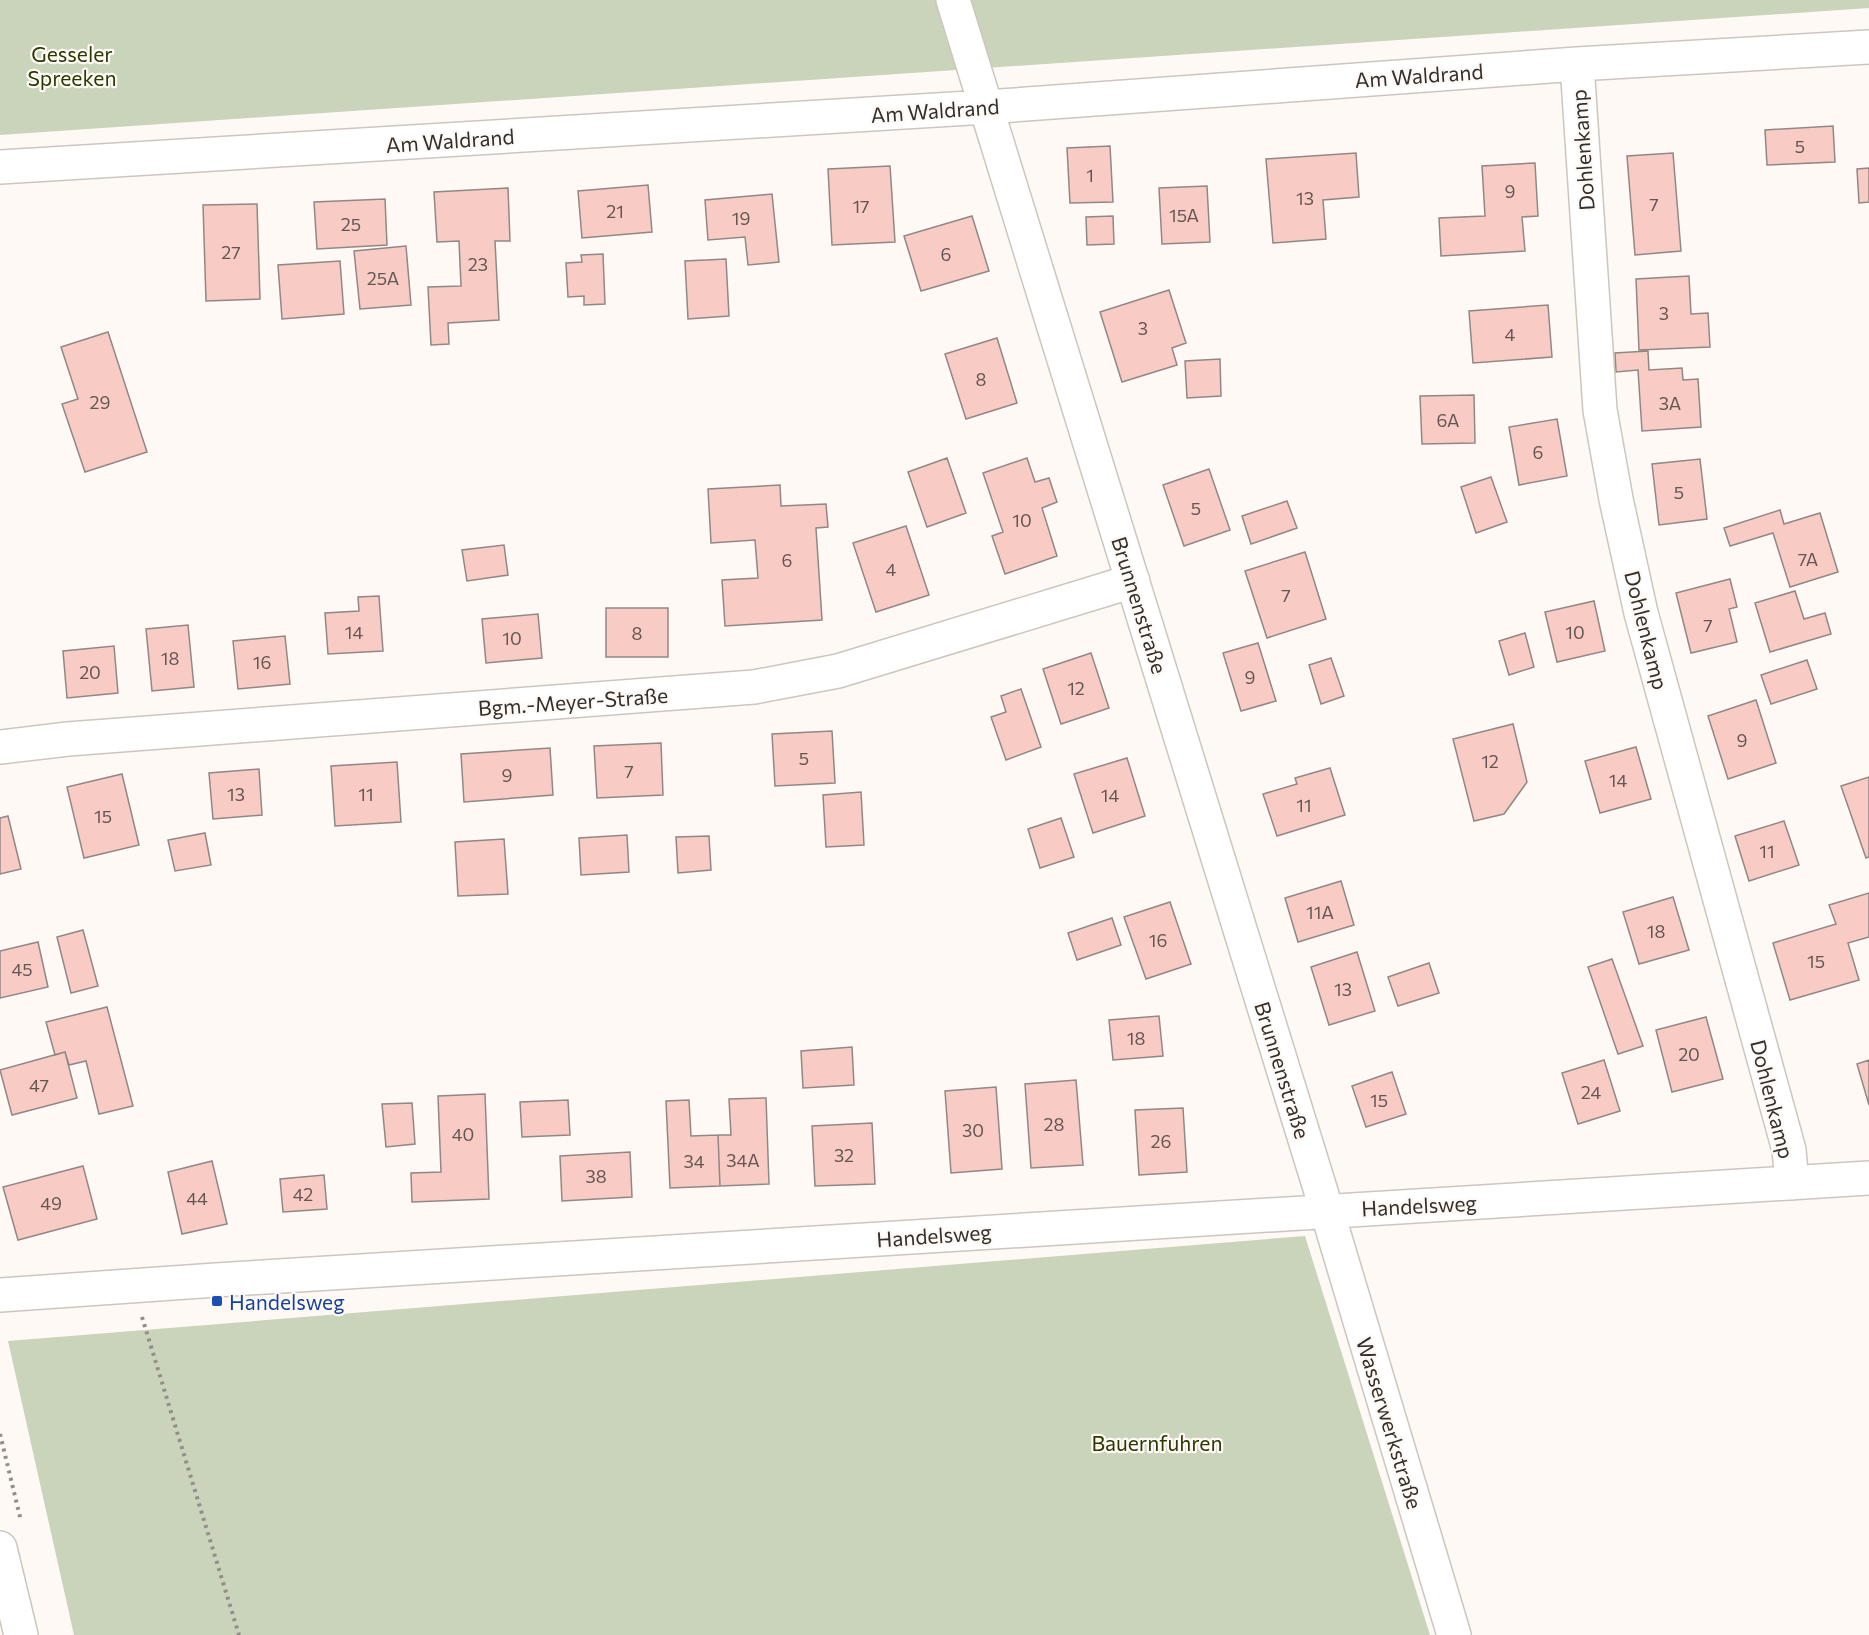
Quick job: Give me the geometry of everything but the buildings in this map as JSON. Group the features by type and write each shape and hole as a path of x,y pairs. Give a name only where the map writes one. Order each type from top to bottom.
{"street":[{"name":"Brunnenstraße","path":"953,0 1327,1211"},
{"name":"Am Waldrand","path":"0,167 986,107 1577,64 1869,47"},
{"name":"Dohlenkamp","path":"1577,64 1600,410 1616,499 1641,613 1789,1150 1792,1183"},
{"name":"Bgm.-Meyer-Straße","path":"0,747 68,739 754,687 838,671 1133,581"},
{"name":"Handelsweg","path":"0,1295 1869,1178"},
{"name":"Wasserwerkstraße","path":"1327,1211 1454,1635"},
{"path":"0,1548 21,1635"}],"path":[{"path":"132,1285 239,1635"}],"green space":[{"name":"Gesseler Spreeken","path":"0,0 1869,0 1869,8 0,135"},
{"name":"Bauernfuhren","path":"1305,1236 1430,1635 74,1635 8,1341"}],"place":[{"name":"Handelsweg","path":"217,1301"}]}
